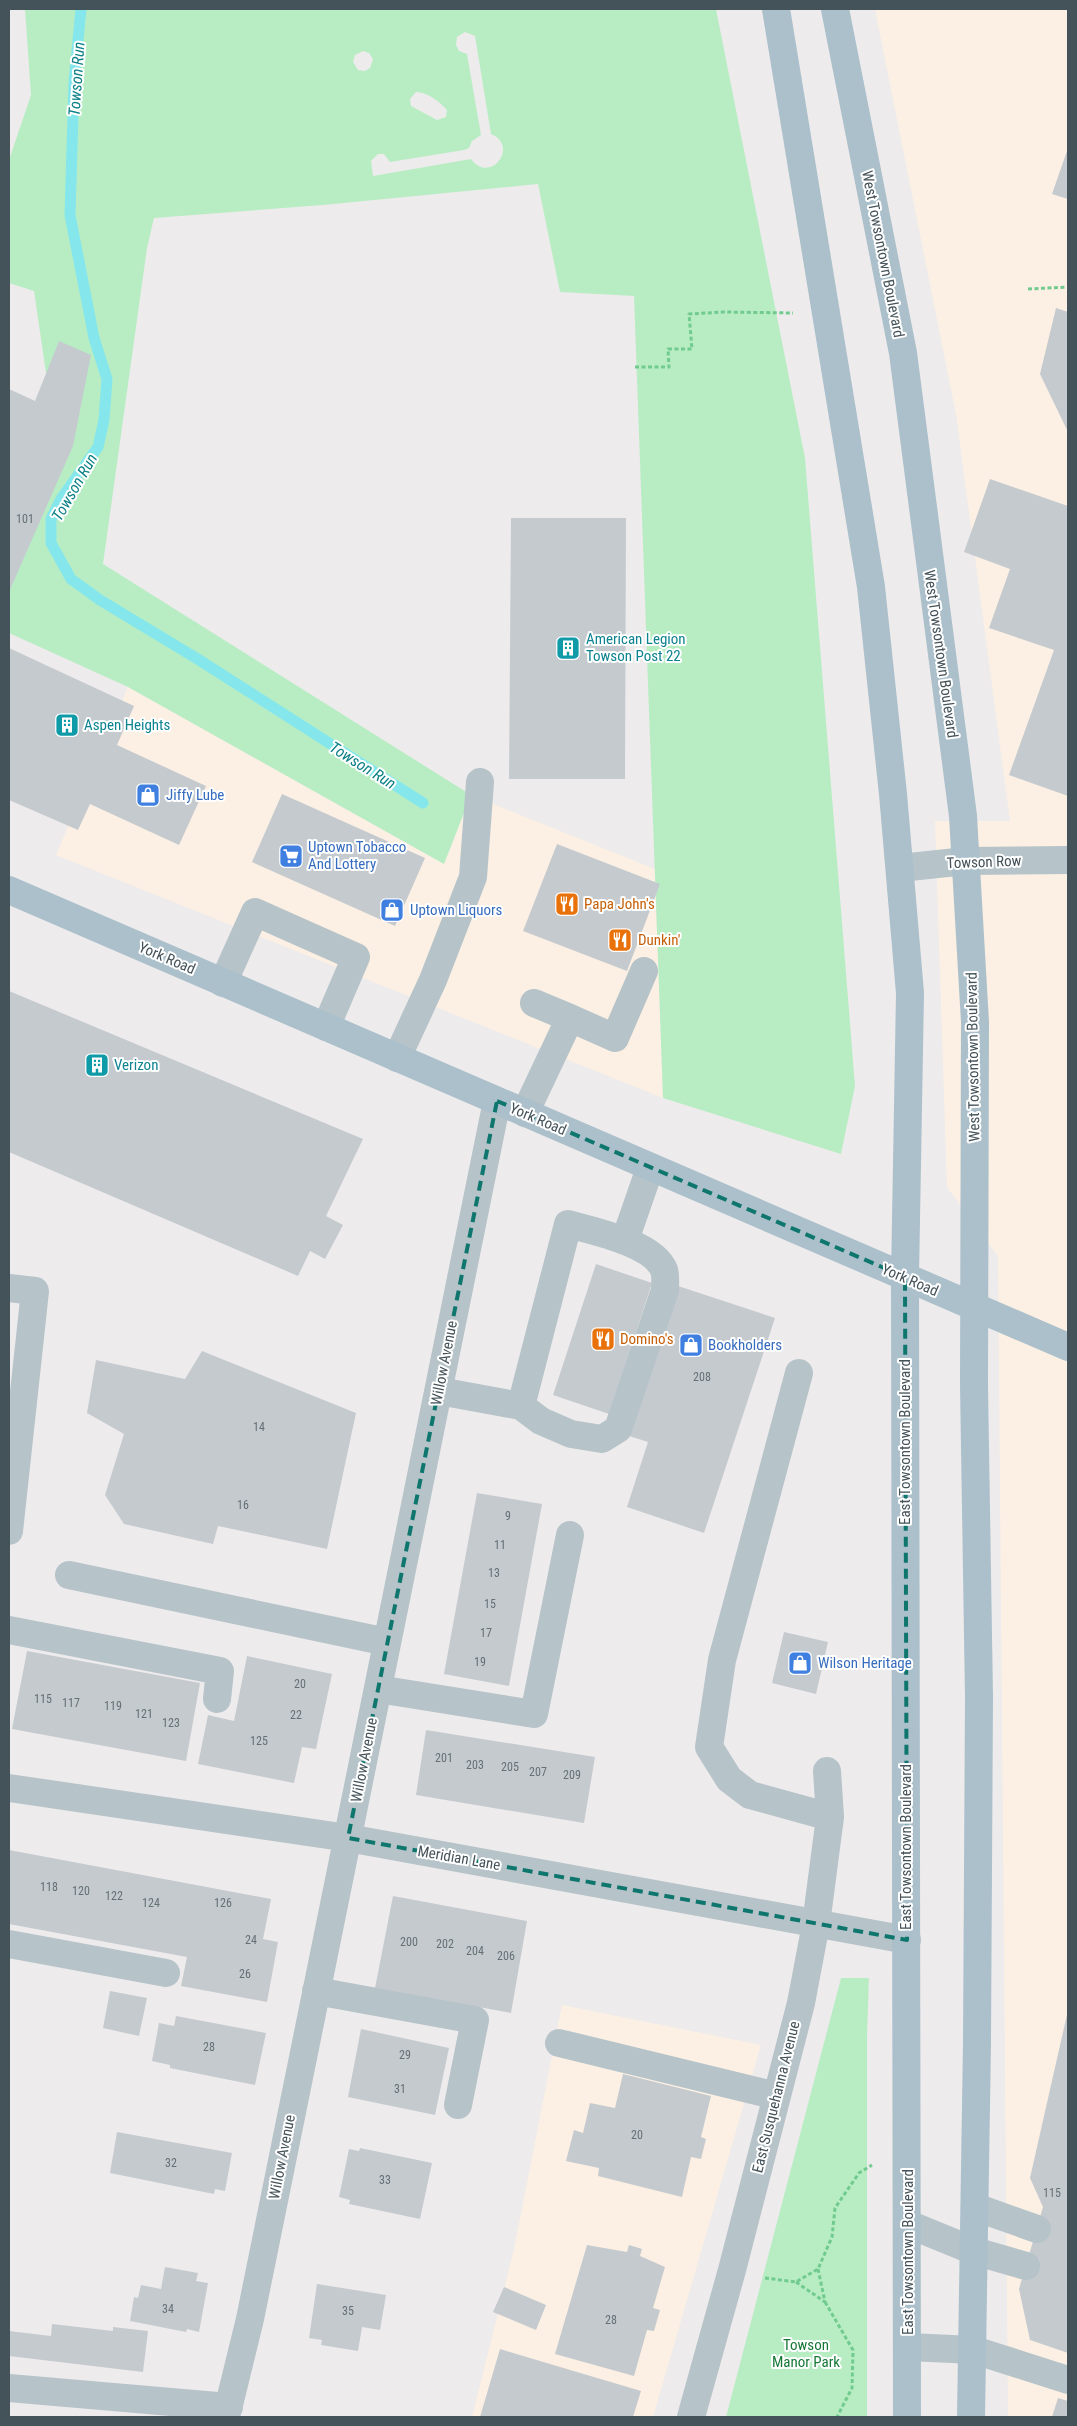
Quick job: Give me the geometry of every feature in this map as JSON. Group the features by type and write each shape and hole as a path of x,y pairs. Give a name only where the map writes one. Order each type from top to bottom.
{"main road":[{"path":"776,9 871,587 900,868 910,993 905,1278"},
{"name":"West Towsontown Boulevard","path":"834,9 902,353 963,816 975,1022 974,1307"},
{"name":"York Road","path":"9,890 1068,1347"},
{"name":"East Towsontown Boulevard","path":"905,1278 907,2417"},
{"path":"971,2417 974,2350 979,1697 974,1307"}],"street":[{"path":"397,1058 432,980 473,877 480,782"},
{"name":"Towson Row","path":"900,868 966,861 1068,860"},
{"path":"223,982 255,912 356,957 326,1027"},
{"path":"534,1003 615,1038 644,971"},
{"path":"525,1114 570,1018"},
{"name":"Willow Avenue","path":"227,2412 250,2319 498,1102"},
{"path":"625,1240 650,1168"},
{"path":"438,1391 521,1406 541,1421 571,1434 602,1439 618,1429 665,1290 664,1270 651,1255 625,1240 568,1224 521,1406"},
{"path":"9,1288 35,1291 9,1531"},
{"path":"800,1373 722,1660 709,1747 729,1779 750,1795 830,1817"},
{"path":"378,1689 534,1714 570,1535"},
{"path":"69,1575 387,1642"},
{"path":"9,1630 220,1671 218,1699"},
{"name":"East Susquehanna Avenue","path":"691,2417 732,2270 801,2003 816,1924 830,1817 827,1771"},
{"name":"Meridian Lane","path":"9,1788 348,1838 907,1940"},
{"path":"9,1944 166,1973"},
{"path":"316,1991 475,2020 458,2105"},
{"path":"559,2043 777,2096"},
{"path":"975,2207 1037,2229"},
{"path":"908,2224 974,2251 1026,2266"},
{"path":"908,2347 974,2350 1068,2380"},
{"path":"9,2388 227,2412"}],"path":[{"path":"1028,289 1068,287"},
{"path":"635,367 669,367 668,349 692,349 689,314 723,312 795,314"},
{"path":"837,2417 852,2388 853,2350 825,2302 818,2269 832,2237 835,2208 859,2173 879,2160"},
{"path":"732,2270 781,2282 796,2282 818,2269"},
{"path":"796,2282 825,2302"}],"highlighted area":[{"path":"497,1101 905,1277 907,1940 348,1838"}],"shaded area":[{"path":"875,9 1068,9 1068,2417 1008,2417 998,1256 947,1187 935,821 1010,821 956,414"},
{"path":"128,687 444,864 471,795 655,869 663,1098 56,855"},
{"path":"562,2005 761,2045 653,2417 472,2417 514,2249"}],"green space":[{"path":"25,9 716,9 805,458 855,1086 841,1154 663,1098 634,296 560,292 538,184 323,205 154,218 147,248 103,564 471,795 444,864 128,687 9,633 9,580 59,462 34,291 9,283 9,160 31,95","holes":["465,32 475,36 491,134 499,140 503,147 499,161 493,166 486,168 479,166 471,159 373,176 371,161 378,154 384,154 390,162 464,150 469,148 472,141 481,135 467,54 459,51 456,45 457,37","363,51 369,53 373,59 370,68 365,71 358,70 353,62 355,55","416,92 429,96 447,110 446,117 437,120 411,106 410,99"]},
{"name":"Towson Manor Park","path":"841,1978 869,1978 867,2036 867,2417 726,2417"}],"building":[{"path":"1068,148 1068,199 1052,194"},
{"path":"1056,308 1068,312 1068,432 1040,374"},
{"path":"59,341 91,355 73,446 9,592 9,389 35,401"},
{"path":"990,479 1068,506 1068,796 1009,775 1054,650 989,628 1010,569 964,552"},
{"name":"American Legion Towson Post 22","path":"511,518 626,518 625,779 509,779"},
{"name":"Aspen Heights","path":"9,648 134,706 117,745 206,786 179,845 90,804 78,830 9,800"},
{"path":"282,794 425,858 395,926 252,862"},
{"path":"557,844 660,884 627,971 523,931"},
{"name":"Verizon","path":"9,991 363,1139 326,1216 343,1225 325,1259 310,1251 298,1276 9,1152"},
{"name":"Domino's","path":"596,1264 652,1283 609,1414 553,1395"},
{"path":"678,1286 775,1318 704,1533 627,1507 648,1442 629,1436"},
{"path":"202,1351 356,1413 327,1549 218,1526 213,1544 124,1524 105,1495 124,1434 87,1413 96,1360 185,1379"},
{"path":"477,1493 542,1504 509,1686 444,1674"},
{"name":"Wilson Heritage","path":"784,1632 828,1642 816,1694 772,1683"},
{"path":"27,1651 200,1683 186,1761 12,1729"},
{"path":"247,1656 332,1674 316,1749 302,1747 294,1783 198,1764 208,1715 234,1721"},
{"path":"426,1730 595,1757 584,1823 416,1795"},
{"path":"9,1850 271,1899 263,1939 278,1942 267,2002 181,1986 187,1957 9,1924"},
{"path":"393,1896 527,1921 511,2013 375,1988"},
{"path":"110,1991 147,1998 139,2036 103,2028"},
{"path":"1068,2010 1068,2353 1030,2340 1019,2289 1043,2207 1030,2178"},
{"path":"176,2016 266,2033 255,2085 170,2068 170,2065 152,2061 159,2023 174,2026"},
{"path":"361,2029 449,2048 435,2115 348,2097"},
{"path":"623,2074 711,2096 701,2137 706,2139 701,2159 691,2157 682,2197 598,2176 599,2168 566,2161 574,2130 583,2133 590,2103 615,2108"},
{"path":"117,2132 232,2153 225,2191 215,2189 214,2194 110,2173"},
{"path":"360,2148 432,2163 420,2219 349,2204 350,2200 339,2197 349,2149 359,2151"},
{"path":"587,2245 627,2252 629,2245 642,2249 640,2256 665,2267 653,2308 660,2310 654,2331 647,2330 634,2376 555,2354"},
{"path":"165,2267 198,2273 196,2281 208,2283 199,2332 187,2329 186,2332 130,2321 134,2297 138,2298 141,2285 161,2289"},
{"path":"317,2284 386,2295 380,2330 362,2327 358,2351 321,2345 322,2340 309,2338"},
{"path":"504,2287 546,2305 536,2330 493,2312"},
{"path":"52,2324 113,2331 113,2327 148,2331 143,2372 9,2356 9,2331 51,2336"},
{"path":"500,2349 641,2391 633,2417 480,2417"},
{"path":"1058,2398 1068,2401 1068,2417 1052,2417"}],"waterway":[{"name":"Towson Run","path":"81,9 74,82 70,215 94,338 107,379 104,420 98,447 61,499 51,519 51,543 71,579 100,600 196,658 423,803"}],"place":[{"name":"American Legion Towson Post 22","path":"568,648"},
{"name":"Aspen Heights","path":"67,725"},
{"name":"Jiffy Lube","path":"148,795"},
{"name":"Uptown Tobacco And Lottery","path":"291,856"},
{"name":"Papa John's","path":"567,904"},
{"name":"Uptown Liquors","path":"392,910"},
{"name":"Dunkin'","path":"620,940"},
{"name":"Verizon","path":"97,1065"},
{"name":"Domino's","path":"603,1339"},
{"name":"Bookholders","path":"691,1345"},
{"name":"Wilson Heritage","path":"800,1663"}]}
